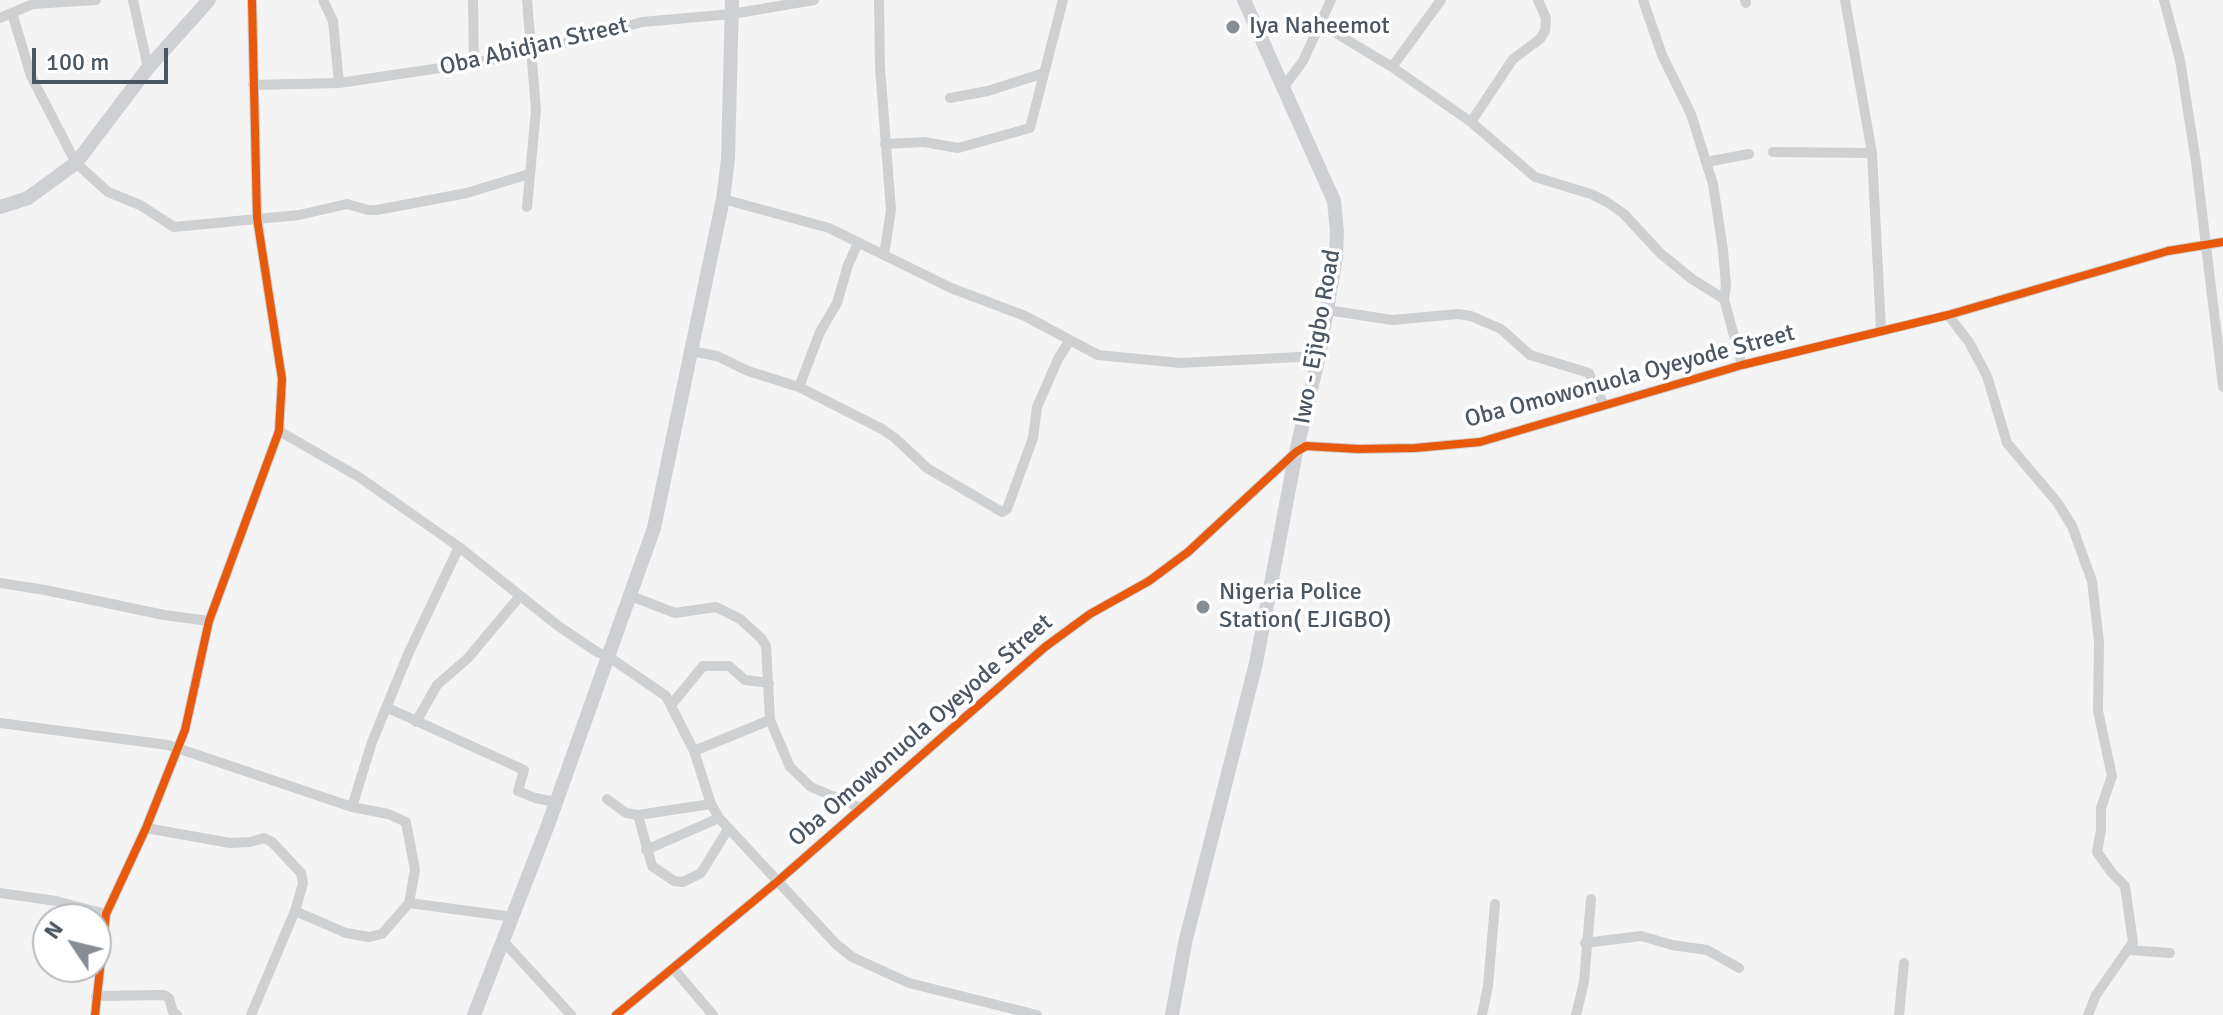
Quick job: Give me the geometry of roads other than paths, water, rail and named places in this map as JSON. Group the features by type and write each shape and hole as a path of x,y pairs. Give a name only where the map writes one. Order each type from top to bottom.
{"main road":[{"path":"0,207 28,198 76,163 148,68 209,0"},
{"name":"Iwo - Ejigbo Road","path":"1172,1015 1185,943 1256,663 1296,452 1319,356 1336,244 1334,201 1244,0"},
{"path":"474,1015 556,802 654,528 723,199 728,159 732,7"}],"street":[{"path":"0,18 33,4 96,0"},
{"path":"133,0 148,68"},
{"path":"111,903 178,748 192,705 209,621 279,431 282,379 257,218 252,0"},
{"path":"323,0 333,21 339,83"},
{"path":"473,0 474,63"},
{"path":"527,0 536,110 527,207"},
{"name":"Oba Abidjan Street","path":"253,85 339,83 474,63 531,52 642,22 732,7 814,0"},
{"path":"879,0 891,210 884,255"},
{"path":"885,144 924,142 958,148 1028,130 1032,125 1063,0"},
{"path":"1283,88 1303,61 1331,0"},
{"path":"1392,67 1441,0"},
{"path":"1471,122 1513,59 1540,39 1545,31 1546,18 1538,0"},
{"path":"1643,0 1662,55 1691,114 1706,162 1723,250 1724,299 1742,365"},
{"path":"1845,0 1872,153 1881,330"},
{"path":"2167,0 2196,162 2223,387"},
{"path":"12,13 31,76 76,163 113,196 140,205 174,227 299,215 347,204 377,210 467,193 529,174"},
{"path":"1321,24 1392,67 1471,122 1535,177 1607,202 1624,214 1660,253 1692,279 1724,299"},
{"path":"950,98 988,91 1044,73"},
{"path":"1773,152 1872,153"},
{"path":"1706,162 1749,154"},
{"path":"723,199 829,228 951,288 1025,316 1098,355 1180,363 1319,356"},
{"name":"Oba Omowonuola Oyeyode Street","path":"616,1015 778,881 1045,647 1090,614 1149,581 1188,552 1306,446 1401,449 1480,442 1742,365 1948,315 2132,260 2223,242"},
{"path":"799,387 820,332 837,303 858,243"},
{"path":"1327,310 1392,320 1458,314 1471,316 1501,329 1530,355 1589,373 1604,405"},
{"path":"1948,315 1969,342 1987,376 2007,443 2057,502 2072,526 2092,581 2099,642 2098,711 2112,776 2101,808 2097,852 2125,886 2133,942 2096,995 2088,1015"},
{"path":"691,351 717,356 748,371 799,387 882,429 927,468 1002,512 1007,509 1033,438 1037,407 1070,340"},
{"path":"279,431 359,477 459,547 575,638 658,690 672,704 694,751 711,804 719,818 836,944 866,965 909,983 1037,1015"},
{"path":"352,807 372,742 409,652 459,547"},
{"path":"0,583 209,621"},
{"path":"416,722 437,685 468,658 520,596"},
{"path":"631,596 675,613 716,607 740,619 761,638 766,646 770,720 790,767 806,784 861,808"},
{"path":"672,704 703,666 729,666 745,680 769,683"},
{"path":"388,708 524,770 518,791 556,802"},
{"path":"694,751 770,720"},
{"path":"0,723 178,748 352,807 388,814 406,822 415,870 409,903 392,924 376,937 346,933 295,911"},
{"path":"607,799 626,813 638,815 711,804"},
{"path":"638,815 652,866 674,881 683,882 701,873 728,829"},
{"path":"646,850 719,818"},
{"path":"146,828 230,843 264,838 272,842 301,873 303,883 295,911 251,1015"},
{"path":"0,893 64,903"},
{"path":"1576,1015 1584,982 1591,899"},
{"path":"409,903 513,917"},
{"path":"1482,1015 1488,986 1495,904"},
{"path":"1585,943 1641,936 1663,944 1707,950 1739,968"},
{"path":"504,942 571,1015"},
{"path":"2130,950 2170,953"},
{"path":"1899,1015 1904,963"},
{"path":"673,968 713,1015"},
{"path":"95,1015 98,983"},
{"path":"96,996 164,995 169,998 177,1015"}],"place":[{"name":"Iya Naheemot","path":"1233,27"},
{"name":"Nigeria Police Station( EJIGBO)","path":"1203,607"}]}
